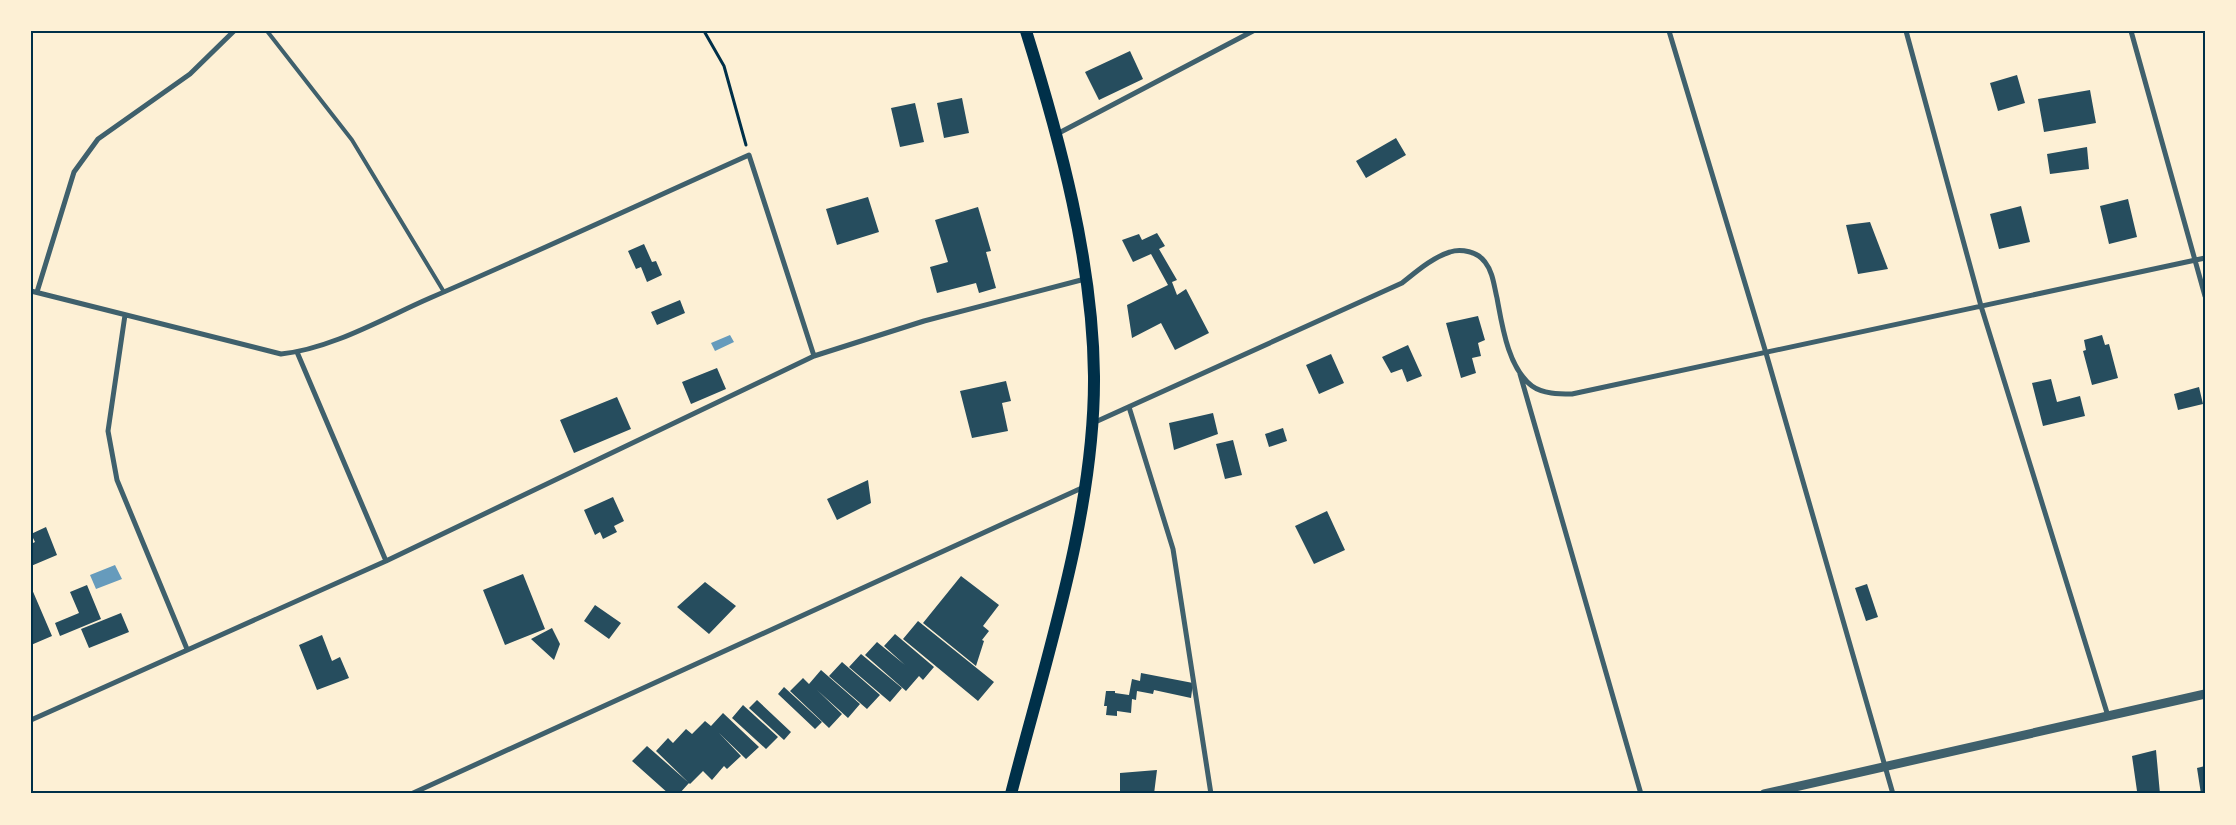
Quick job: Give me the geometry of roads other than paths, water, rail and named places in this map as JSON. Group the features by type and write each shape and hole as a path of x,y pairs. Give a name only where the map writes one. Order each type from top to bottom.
{"main road":[{"path":"1010,794 1072,555 1084,487 1092,424 1094,377 1092,330 1086,279 1072,206 1055,135 1026,31"}],"street":[{"path":"234,31 190,74 98,140 74,172 34,292 281,354 297,352 325,344 749,155 814,356"},
{"path":"1055,135 1253,31"},
{"path":"1669,31 1766,353 1893,794"},
{"path":"1906,31 1981,306 2108,716"},
{"path":"2132,31 2205,296"},
{"path":"1092,424 1402,283 1423,266 1450,251 1470,251 1485,261 1493,279 1508,344 1520,374 1641,794"},
{"path":"1520,374 1532,386 1551,394 1572,394 2205,258"},
{"path":"31,720 386,560 814,356 924,321 1086,279"},
{"path":"125,315 108,431 111,454 117,480 187,649"},
{"path":"297,352 386,560"},
{"path":"1129,407 1173,549 1211,794"},
{"path":"411,794 1084,487"},
{"path":"1764,794 2205,694"}],"lane":[{"path":"267,31 352,140 444,292"}],"water":[{"path":"730,335 734,342 715,351 711,343"},
{"path":"115,565 122,579 96,589 90,575"}]}
